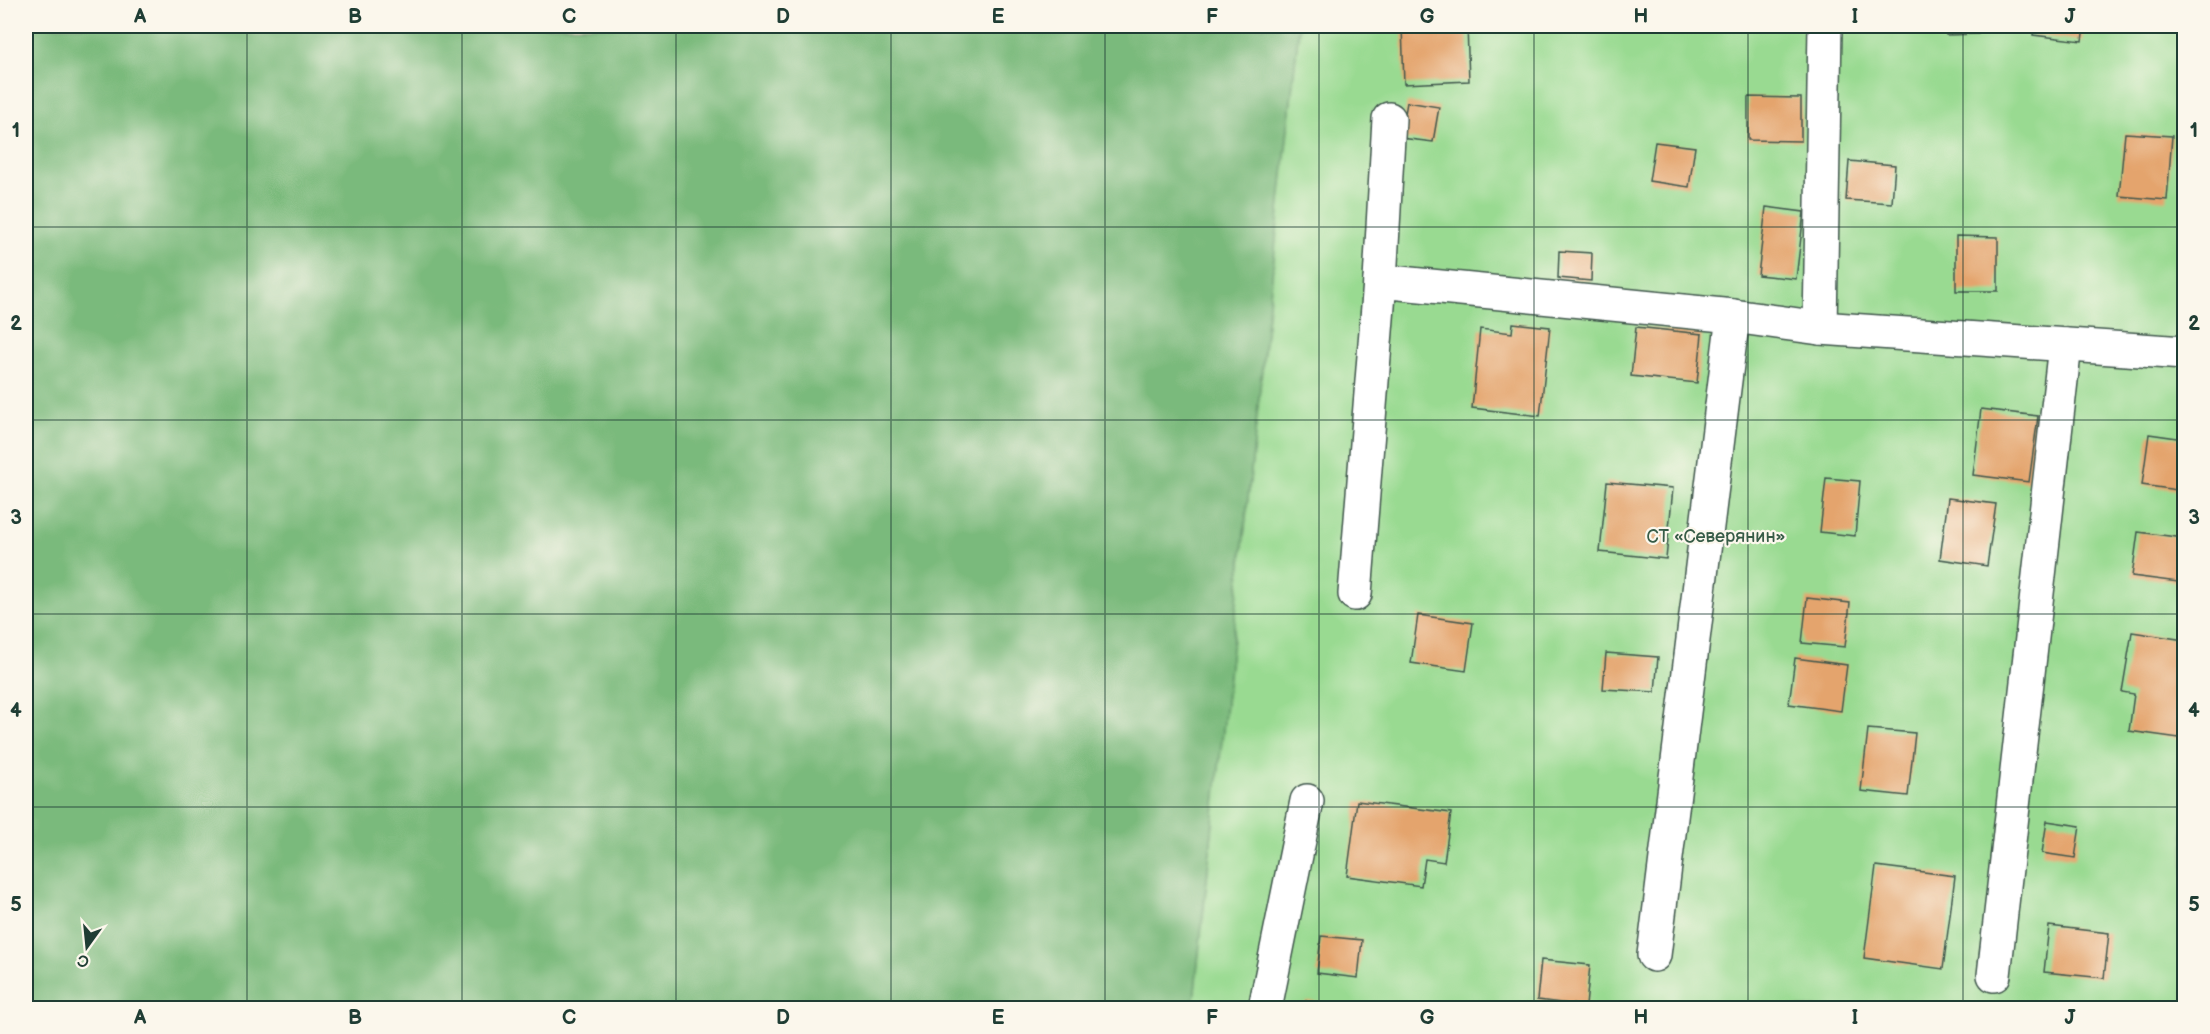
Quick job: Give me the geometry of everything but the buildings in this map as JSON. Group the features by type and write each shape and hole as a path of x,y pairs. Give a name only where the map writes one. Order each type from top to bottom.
{"lane":[{"path":"1820,328 1825,26"},
{"path":"1355,594 1380,281 1389,118"},
{"path":"1380,281 1733,316 1820,328 2184,353"},
{"path":"1654,956 1733,316"},
{"path":"1994,975 2065,345"},
{"path":"1265,1008 1307,801"}],"green space":[{"path":"26,26 1299,26 1193,1008 26,1008"},
{"name":"СТ «Северянин»","path":"1299,26 2184,26 2184,1008 1193,1008"}]}
